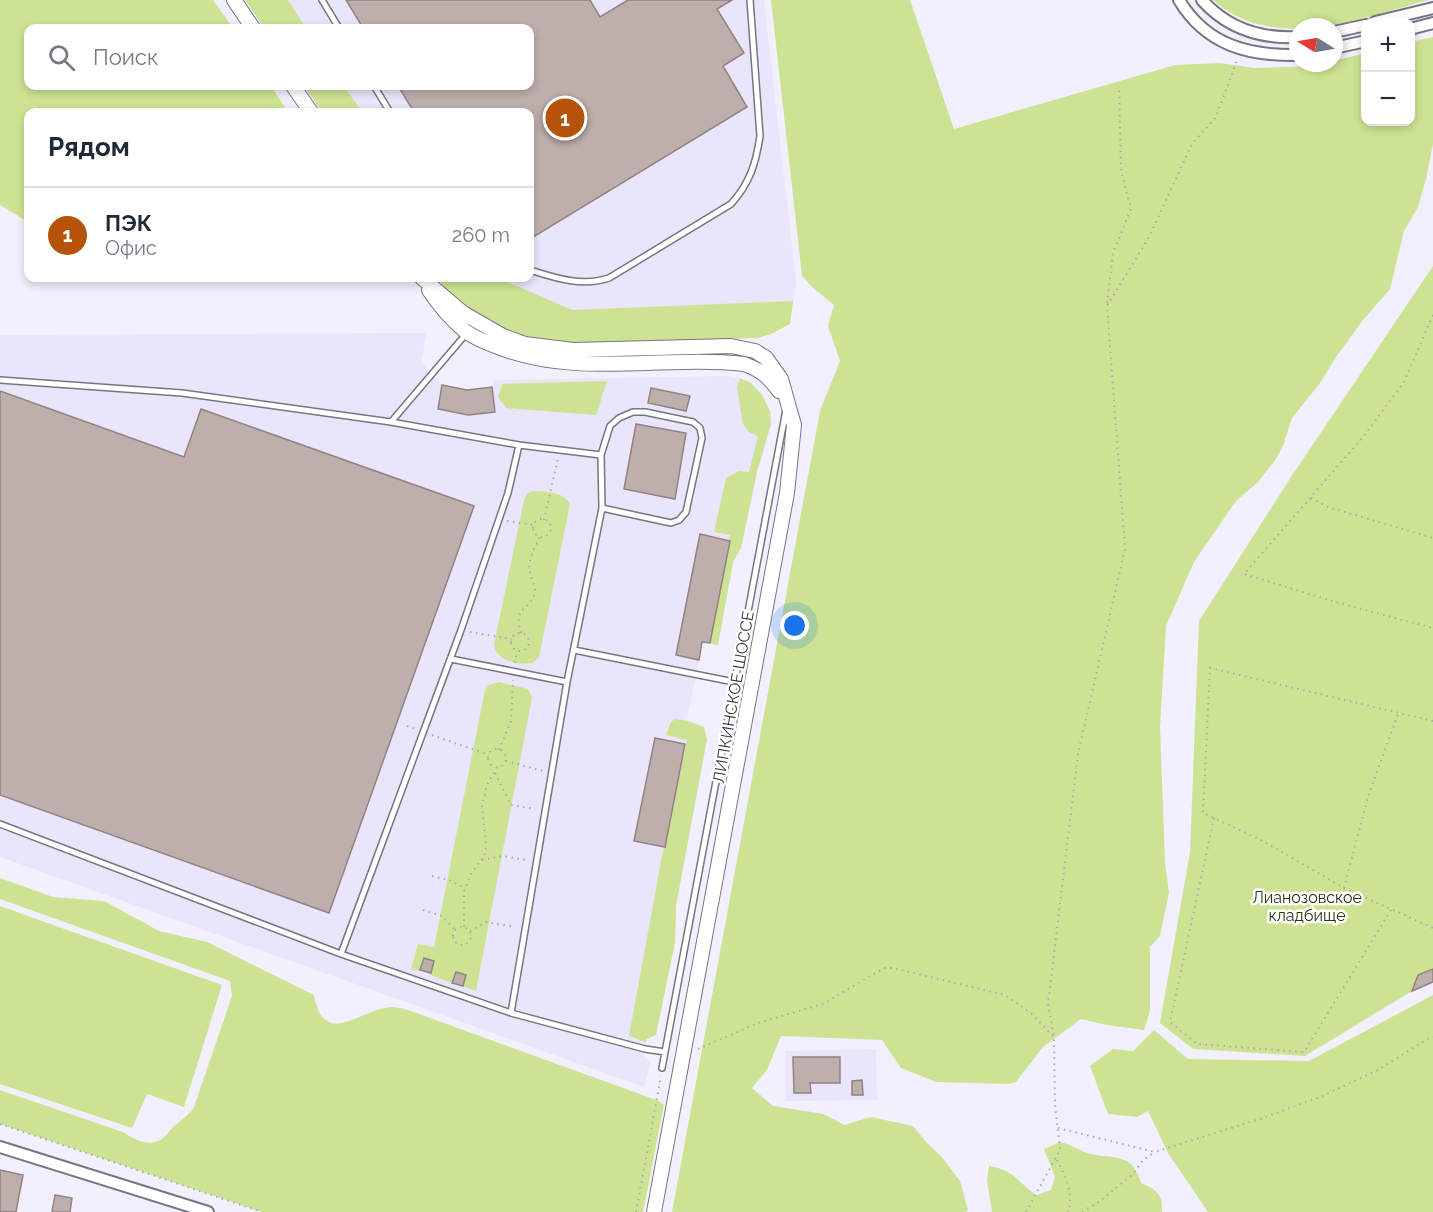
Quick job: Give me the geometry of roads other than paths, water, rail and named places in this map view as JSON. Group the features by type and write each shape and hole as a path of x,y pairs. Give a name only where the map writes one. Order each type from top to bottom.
{"street":[{"path":"234,0 250,24"},
{"path":"1179,0 1191,19 1221,41 1242,49 1271,55 1289,55"},
{"path":"1202,0 1224,20 1244,31 1270,37 1289,37"},
{"path":"1392,18 1433,8"},
{"path":"1415,28 1433,23"},
{"path":"1343,30 1361,26"},
{"path":"1343,46 1361,42"},
{"path":"296,90 308,108"},
{"name":"ЛИПКИНСКОЕ ШОССЕ","path":"426,282 463,313 471,326 502,349 551,361 744,364 760,370 769,377 788,403"},
{"name":"ЛИПКИНСКОЕ ШОССЕ","path":"471,326 525,344 573,350 731,346 755,351 766,358 781,379 794,425 787,493 654,1212"},
{"path":"722,363 744,359 764,367 774,368"},
{"path":"0,1147 208,1212"}],"lane":[{"path":"322,0 337,24"},
{"path":"534,271 581,282 596,282 609,278 731,204 739,195 752,174 760,136 750,0"},
{"path":"376,90 388,108"},
{"path":"391,422 471,326"},
{"path":"0,380 182,393 391,422 519,445 602,455"},
{"path":"662,1068 788,403"},
{"path":"511,1013 567,682 602,508 602,455 610,426 619,418 633,412 645,412 693,422 700,428 702,438 686,512 679,520 671,523 602,508"},
{"path":"341,954 451,659 508,493 519,445"},
{"path":"574,650 734,682"},
{"path":"451,659 567,682"},
{"path":"0,824 341,954 511,1013 645,1049 665,1052"}],"place":[{"name":"ПЭК","path":"565,118"}],"park label":[{"name":"Лианозовское кладбище","path":"1307,906"}]}
